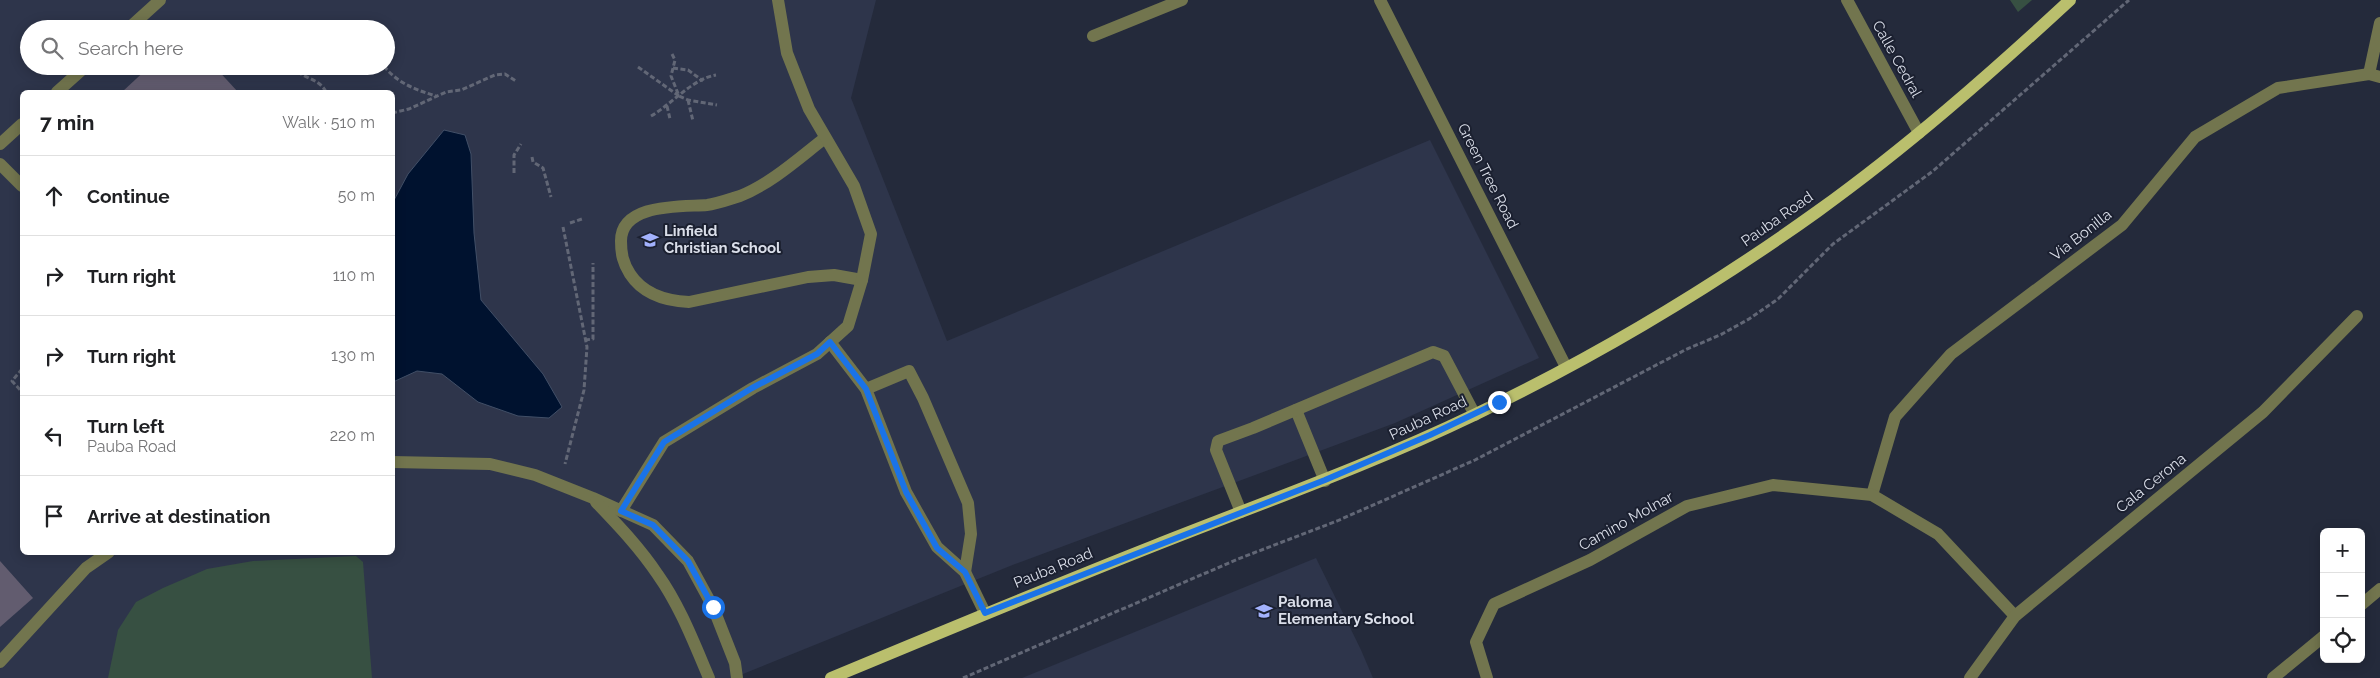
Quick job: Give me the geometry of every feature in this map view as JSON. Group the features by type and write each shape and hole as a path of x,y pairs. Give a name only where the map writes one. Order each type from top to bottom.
{"main road":[{"name":"Pauba Road","path":"831,678 985,613 1325,480 1475,415 1566,366 1690,295 1764,248 1820,209 1919,133 2030,38 2070,0"}],"street":[{"path":"138,20 160,0"},
{"path":"621,511 664,442 752,388 817,354 848,326 862,280 871,234 854,186 809,109 786,52 778,0"},
{"path":"1093,36 1182,0"},
{"name":"Green Tree Road","path":"1380,0 1566,366"},
{"name":"Calle Cedral","path":"1847,0 1919,133"},
{"path":"2374,76 2380,23"},
{"path":"59,90 76,75"},
{"name":"Via Bonilla","path":"1872,495 1894,418 1951,354 2122,224 2195,137 2278,88 2374,76"},
{"path":"0,144 20,126"},
{"path":"826,138 773,177 740,195 709,205 678,205 653,209 628,222 621,237 621,254 625,266 636,282 671,301 689,302 808,277 834,275 862,280"},
{"path":"0,164 20,184"},
{"name":"Cala Cerona","path":"1970,678 2015,616 2263,412 2356,316"},
{"path":"830,342 866,389 906,492 937,548 965,572 985,613"},
{"path":"1241,512 1216,450 1218,441 1434,352 1444,356 1475,415"},
{"path":"866,389 909,371 923,398 968,503 971,534 965,572"},
{"path":"1296,410 1325,480"},
{"path":"395,462 490,464 535,475 653,525 688,561 713,607 735,663 737,678"},
{"name":"Camino Molnar","path":"1487,678 1476,642 1494,604 1590,560 1687,506 1774,485 1872,495 1938,534 2015,616"},
{"path":"593,498 637,547 659,576 679,610 710,678"},
{"path":"0,662 86,568 105,555"},
{"path":"2365,601 2380,589"},
{"path":"2273,678 2320,639"}],"path":[{"path":"672,54 675,60 671,76 679,96"},
{"path":"638,66 679,96 688,100 717,105"},
{"path":"673,68 688,70 703,81"},
{"path":"395,112 410,109 436,96 475,85 495,75 505,74 516,81"},
{"path":"303,75 312,78 324,90"},
{"path":"392,75 416,90 436,96"},
{"path":"651,116 679,96 716,75"},
{"path":"688,100 693,121"},
{"path":"667,106 670,119"},
{"path":"514,173 514,155 521,144"},
{"path":"532,157 533,162 543,168 551,197"},
{"path":"570,223 582,219"},
{"path":"563,227 586,340 584,390 565,464"},
{"path":"586,340 593,338 593,263"},
{"path":"20,371 12,381 20,390"}],"shaded area":[{"name":"Linfield Christian School","path":"0,0 876,0 851,98 947,341 1430,140 1539,358 1395,423 1015,564 733,678 0,678"},
{"path":"444,130 465,135 471,154 474,233 481,300 543,374 562,407 549,418 518,416 478,402 442,374 417,371 395,381 395,198 408,174"},
{"name":"Paloma Elementary School","path":"1316,558 1373,678 1022,678"}],"green space":[{"path":"2010,0 2032,0 2018,12"},
{"path":"356,556 363,562 372,678 108,678 118,630 136,602 163,588 207,569 253,561"}],"building":[{"path":"140,75 222,75 236,90 124,90"},
{"path":"0,561 33,598 0,627"}],"place":[{"name":"Linfield Christian School","path":"650,240"},
{"name":"Paloma Elementary School","path":"1264,611"}],"route":[{"path":"713,607 688,561 653,525 621,511 664,442 752,388 817,354 830,342 866,389 906,492 937,548 965,572 985,613 1374,460 1475,415 1499,402"}]}
